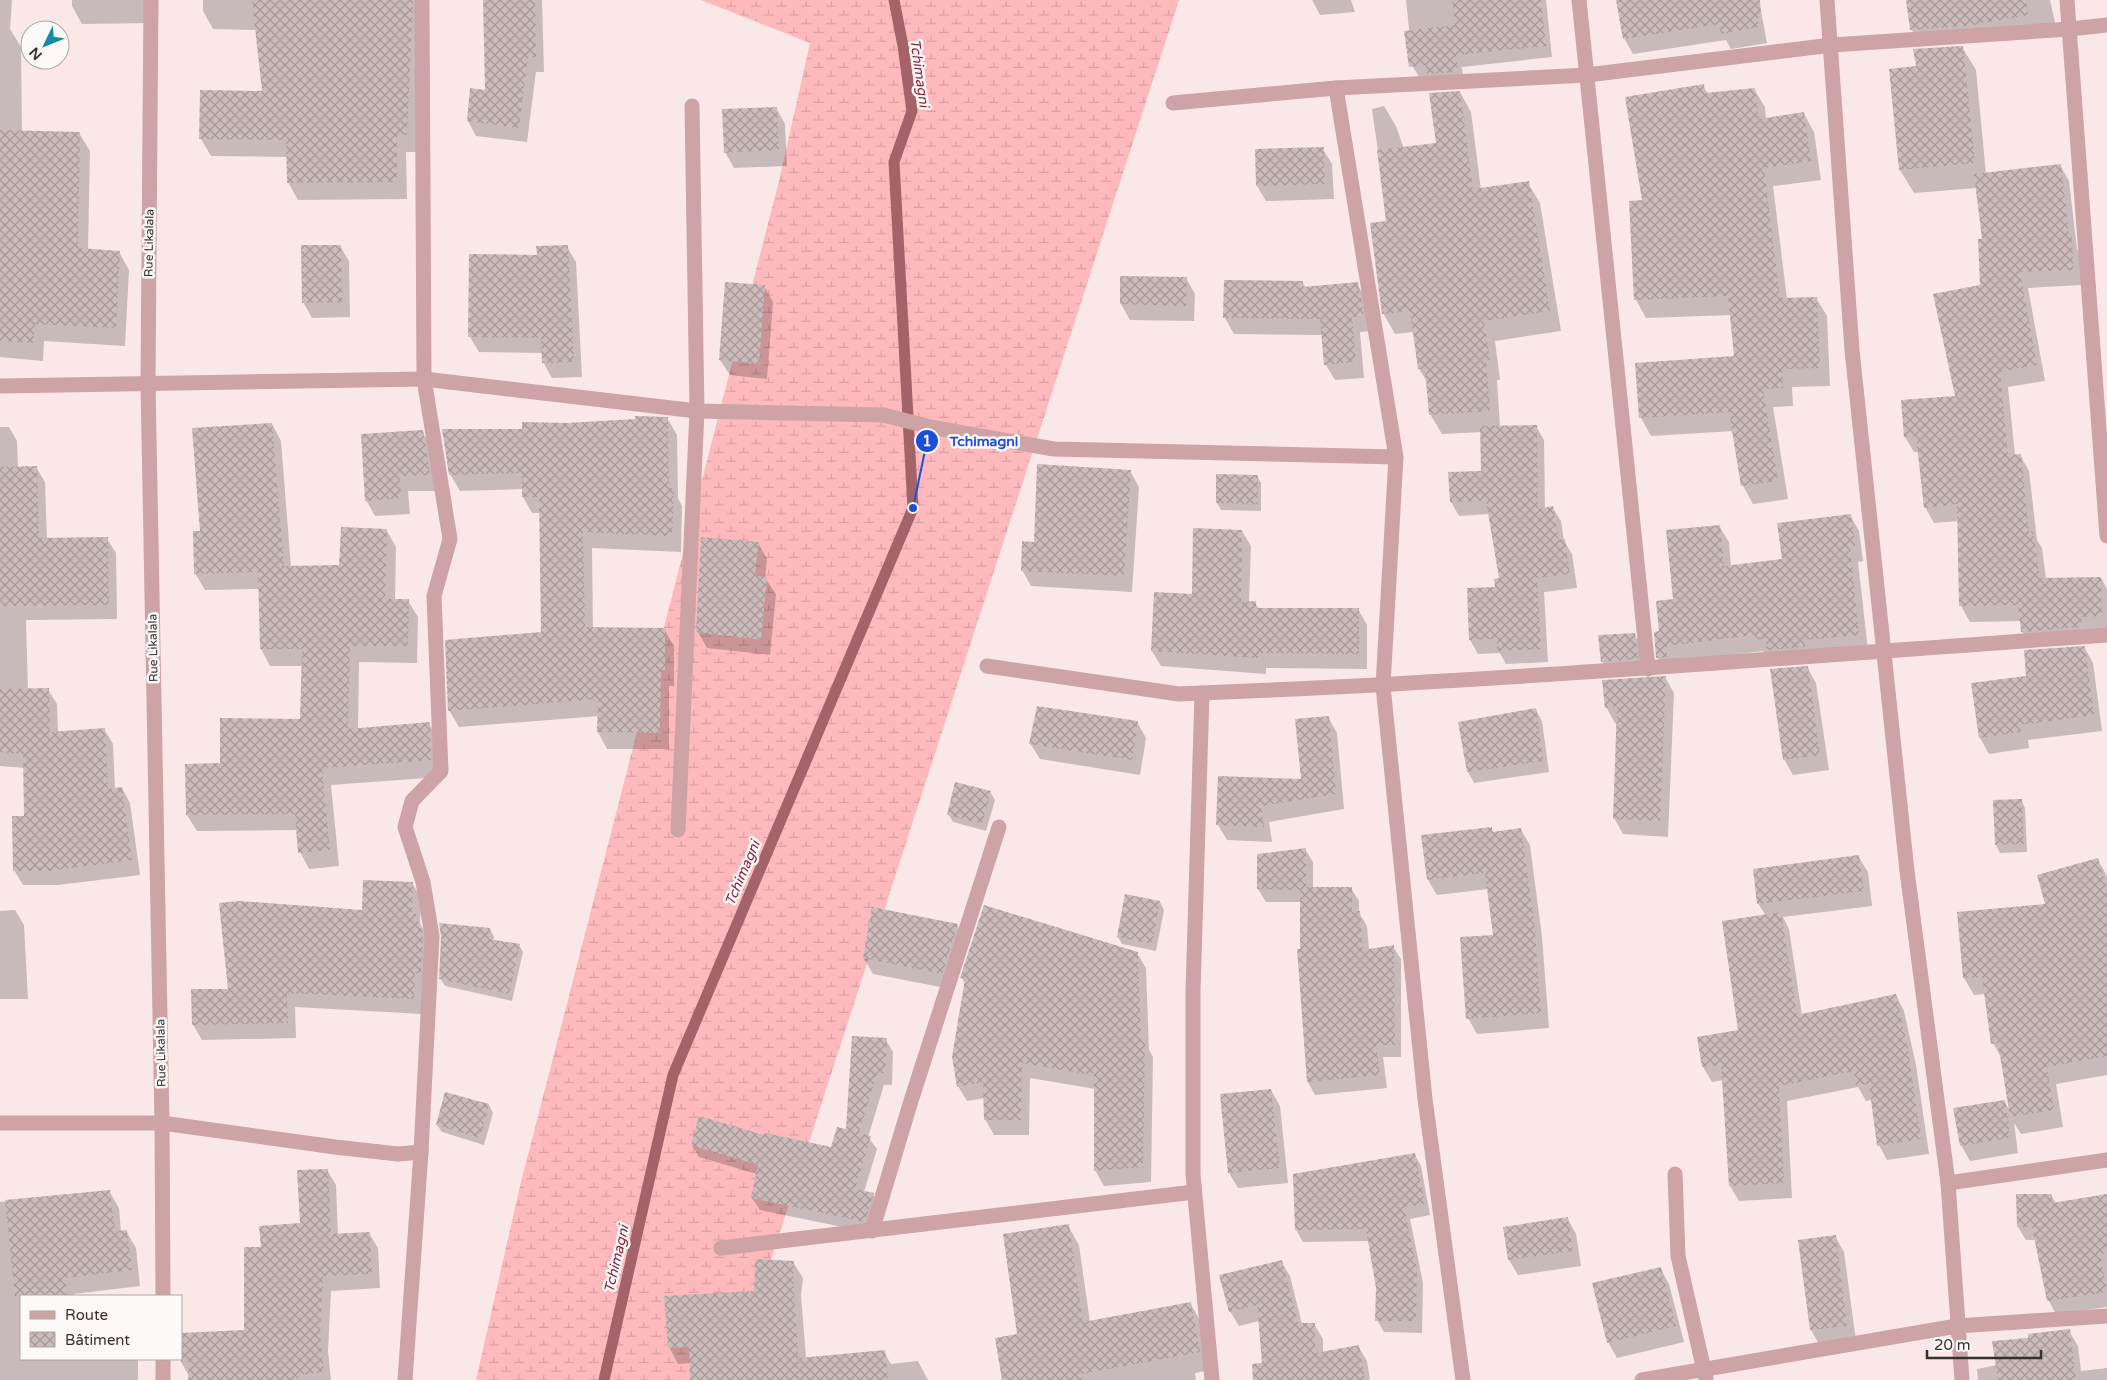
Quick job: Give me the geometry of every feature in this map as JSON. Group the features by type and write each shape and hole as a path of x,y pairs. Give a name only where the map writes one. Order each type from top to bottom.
{"street":[{"name":"Rue Likalala","path":"152,0 148,384 162,1123 162,1295"},
{"path":"405,1380 421,1152 432,936 423,882 405,827 412,801 440,771 434,596 450,539 424,379 422,0"},
{"path":"1580,0 1586,75 1648,669"},
{"path":"1828,0 1852,350 1907,871 1948,1183 1962,1380"},
{"path":"2067,0 2107,536"},
{"path":"1173,103 1336,88 1586,75 1832,45 2107,25"},
{"path":"1336,88 1396,457 1383,686 1424,1099 1463,1380"},
{"path":"678,830 697,411 692,106"},
{"path":"0,386 424,379 697,411 884,415 930,427 1054,449 1396,457"},
{"path":"987,666 1179,694 1383,686 1648,669 1884,650 2107,635"},
{"path":"1202,693 1193,992 1194,1192 1212,1380"},
{"path":"872,1230 910,1104 999,827"},
{"path":"0,1123 162,1123 353,1149 398,1154 421,1152"},
{"path":"1948,1183 2107,1160"},
{"path":"1675,1174 1678,1256 1706,1375"},
{"path":"721,1248 1194,1192"},
{"path":"1642,1380 1706,1375 1958,1326 2107,1316"},
{"path":"163,1360 163,1380"}],"green space":[{"path":"701,0 1179,0 732,1380 476,1380 520,1186 779,181 810,43"}],"building":[{"path":"252,0 413,0 407,135 397,134 397,182 287,183 286,140 199,139 200,90 262,91"},
{"path":"483,0 535,0 536,57 528,57 519,128 467,121 470,88 485,90"},
{"path":"1452,0 1541,0 1546,46 1456,55 1458,72 1427,74 1426,65 1409,67 1404,31 1455,25"},
{"path":"1616,0 1760,0 1761,18 1757,18 1759,27 1721,34 1719,24 1623,39"},
{"path":"1906,0 2026,0 2028,15 1967,26 1910,30"},
{"path":"1963,46 1975,163 1899,170 1889,69 1916,66 1913,49"},
{"path":"1704,84 1705,93 1755,88 1759,119 1804,112 1811,161 1764,168 1780,298 1817,297 1820,368 1782,369 1783,388 1763,389 1778,481 1741,486 1729,412 1639,418 1635,363 1734,356 1728,296 1634,300 1629,201 1642,200 1625,97"},
{"path":"1460,91 1473,189 1529,181 1550,311 1484,321 1490,360 1486,360 1490,411 1429,415 1425,369 1418,369 1410,311 1382,314 1370,223 1386,221 1377,150 1436,143 1429,93"},
{"path":"777,107 779,150 724,153 722,109"},
{"path":"0,130 80,132 78,248 120,251 116,328 35,324 33,343 0,341"},
{"path":"1324,147 1325,184 1256,186 1255,149"},
{"path":"2061,164 2069,236 2072,236 2073,270 2020,272 2037,365 2000,372 2008,455 2021,454 2029,532 2033,531 2040,578 2101,577 2102,616 2081,617 2082,627 2021,632 2018,605 1959,606 1957,504 1924,508 1916,436 1904,437 1901,400 1955,396 1933,294 1980,285 1978,239 1982,239 1974,174"},
{"path":"301,245 341,245 342,302 302,303"},
{"path":"568,245 574,362 542,363 541,338 468,337 469,254 537,255 536,246"},
{"path":"1120,276 1187,277 1186,306 1120,304"},
{"path":"1224,280 1303,281 1303,287 1358,282 1364,316 1352,317 1356,362 1324,365 1320,319 1223,318"},
{"path":"725,282 765,285 759,364 719,360"},
{"path":"635,416 668,417 669,488 674,488 672,536 583,532 585,627 665,628 665,670 661,670 660,733 597,732 598,699 448,711 445,640 541,632 539,497 522,497 522,473 449,475 442,429 522,429 522,422 567,423 635,419"},
{"path":"272,423 284,566 339,565 341,527 387,529 385,599 409,599 408,646 350,646 348,729 430,722 431,760 322,768 330,850 298,853 295,814 186,815 185,764 220,763 220,718 300,719 302,649 260,649 258,572 194,574 193,531 200,531 192,428"},
{"path":"1537,425 1538,509 1553,506 1559,540 1565,539 1570,574 1537,578 1541,649 1497,651 1497,639 1469,640 1467,588 1495,587 1494,579 1499,578 1486,501 1450,502 1448,472 1481,471 1480,426"},
{"path":"423,430 430,475 400,476 401,498 365,501 361,434"},
{"path":"1037,464 1131,470 1124,576 1021,571 1022,541 1034,542"},
{"path":"37,466 39,538 108,537 109,605 0,606 0,467"},
{"path":"1216,474 1258,475 1257,504 1216,503"},
{"path":"1851,514 1855,546 1850,546 1859,635 1804,640 1805,647 1767,650 1766,639 1755,640 1755,635 1667,646 1667,657 1656,658 1654,632 1659,631 1656,601 1673,599 1666,530 1720,525 1724,566 1782,559 1777,523"},
{"path":"1193,528 1242,530 1241,602 1256,601 1256,608 1359,608 1359,654 1258,653 1258,658 1151,651 1154,592 1192,594"},
{"path":"701,537 759,542 755,576 767,577 761,640 696,632"},
{"path":"1635,633 1638,659 1601,662 1598,635"},
{"path":"2085,646 2094,715 2020,725 2021,732 1979,738 1971,683 2026,676 2024,650"},
{"path":"1808,666 1820,755 1783,760 1770,669"},
{"path":"1666,676 1660,821 1613,819 1617,706 1605,708 1602,680"},
{"path":"49,688 50,732 105,728 108,789 122,787 132,860 49,871 13,871 12,816 24,816 23,754 0,752 0,689"},
{"path":"1037,706 1138,721 1132,760 1029,744"},
{"path":"1536,708 1543,761 1467,772 1458,722"},
{"path":"1329,716 1336,794 1261,806 1264,827 1216,825 1218,776 1301,779 1295,719"},
{"path":"955,782 991,791 982,824 947,815"},
{"path":"2022,799 2024,844 1995,845 1993,800"},
{"path":"1492,827 1492,832 1521,828 1534,920 1541,1013 1466,1019 1460,937 1493,935 1485,873 1427,880 1421,835"},
{"path":"1306,848 1306,887 1352,887 1352,912 1360,911 1363,950 1394,945 1395,1045 1376,1045 1380,1075 1307,1082 1297,949 1300,949 1300,890 1257,889 1257,854"},
{"path":"1859,855 1864,891 1757,904 1753,869"},
{"path":"2098,858 2107,889 2107,1056 2047,1067 2054,1110 2010,1117 1998,1043 1991,1044 1982,977 1963,978 1957,912 2045,904 2037,875"},
{"path":"363,880 413,882 412,914 416,914 415,921 420,922 423,937 421,974 415,973 414,999 287,993 288,1023 192,1025 191,989 228,989 219,903 239,901 362,910"},
{"path":"1125,894 1160,901 1152,944 1117,937"},
{"path":"984,905 1138,952 1141,1041 1145,1040 1143,1167 1094,1171 1094,1073 1085,1074 1022,1063 1021,1120 984,1120 983,1082 957,1087 952,1057 965,979 960,978"},
{"path":"872,907 958,924 942,974 863,958"},
{"path":"1781,912 1797,1015 1896,994 1908,1049 1921,1139 1877,1146 1869,1084 1856,1086 1854,1071 1779,1086 1784,1183 1729,1186 1721,1065 1702,1067 1697,1037 1738,1030 1722,921"},
{"path":"439,923 490,928 489,939 520,944 509,994 439,979 441,936"},
{"path":"852,1036 887,1038 885,1073 877,1073 859,1133 871,1136 855,1189 874,1193 865,1222 751,1198 758,1165 691,1145 699,1116 764,1135 765,1133 831,1147 837,1127 846,1129"},
{"path":"1271,1089 1280,1168 1228,1173 1220,1094"},
{"path":"445,1092 489,1104 480,1138 436,1125"},
{"path":"2005,1100 2009,1138 1960,1146 1953,1108"},
{"path":"1415,1153 1425,1204 1404,1207 1417,1270 1416,1321 1375,1321 1376,1288 1366,1229 1295,1230 1293,1174"},
{"path":"328,1169 331,1234 370,1232 372,1274 323,1276 320,1335 324,1372 298,1375 298,1380 188,1380 189,1362 181,1362 182,1333 244,1330 244,1247 261,1247 259,1226 300,1223 297,1170"},
{"path":"110,1190 115,1231 127,1230 132,1270 65,1278 67,1295 15,1296 5,1200"},
{"path":"2016,1194 2052,1194 2052,1203 2107,1194 2107,1253 2100,1254 2107,1292 2047,1301 2032,1227 2017,1227"},
{"path":"1568,1217 1573,1251 1508,1260 1503,1227"},
{"path":"1069,1224 1083,1322 1191,1302 1200,1352 1082,1374 1083,1380 1002,1380 995,1338 1017,1334 1003,1234"},
{"path":"1836,1235 1847,1326 1810,1330 1798,1240"},
{"path":"755,1259 794,1261 793,1278 800,1380 690,1380 689,1347 668,1348 664,1296 754,1291"},
{"path":"1282,1260 1298,1323 1315,1323 1315,1353 1359,1345 1365,1380 1253,1380 1252,1364 1262,1363 1257,1305 1229,1312 1219,1275"},
{"path":"1661,1267 1676,1326 1607,1343 1592,1283"},
{"path":"2070,1329 2076,1380 1998,1380 1992,1341 2028,1338 2028,1334"},
{"path":"885,1350 888,1380 800,1380 799,1358"}],"waterway":[{"name":"Tchimagni","path":"604,1380 673,1075 913,508 894,162 912,111 903,46 894,0"}],"place":[{"name":"Tchimagni","path":"913,508"}]}
